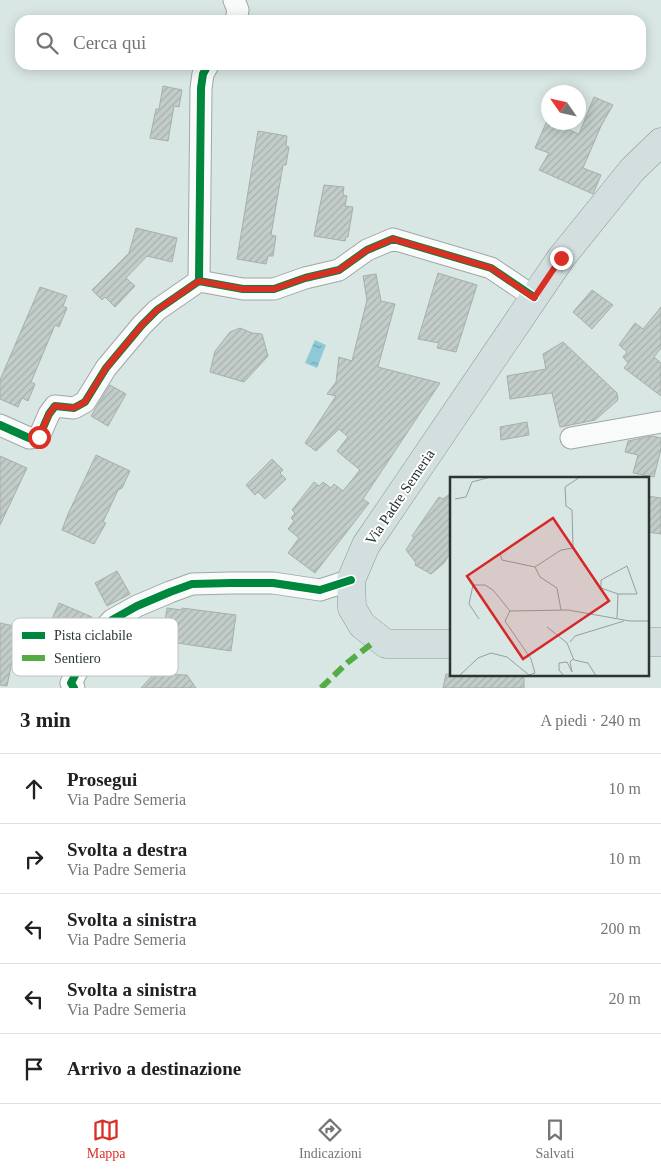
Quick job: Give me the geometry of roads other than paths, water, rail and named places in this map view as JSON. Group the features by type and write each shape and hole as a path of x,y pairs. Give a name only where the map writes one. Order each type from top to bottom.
{"main road":[{"name":"Via Padre Semeria","path":"450,644 386,644 362,625 352,608 350,580 366,545 561,258 632,170 661,142"},
{"path":"648,642 661,642"}],"street":[{"path":"234,0 238,10 237,15"},
{"path":"199,281 201,88 205,70"},
{"path":"0,425 29,438 39,437 49,414 55,406 74,408 85,402 106,368 142,325 157,310 199,281 243,289 274,289 305,278 339,270 367,250 393,239 491,268 534,298"},
{"path":"571,438 661,422"},
{"path":"116,618 138,606 192,584 273,583 320,590 350,580"},
{"path":"74,688 71,683 75,676"}],"water":[{"path":"315,340 326,345 317,368 305,363"}]}
